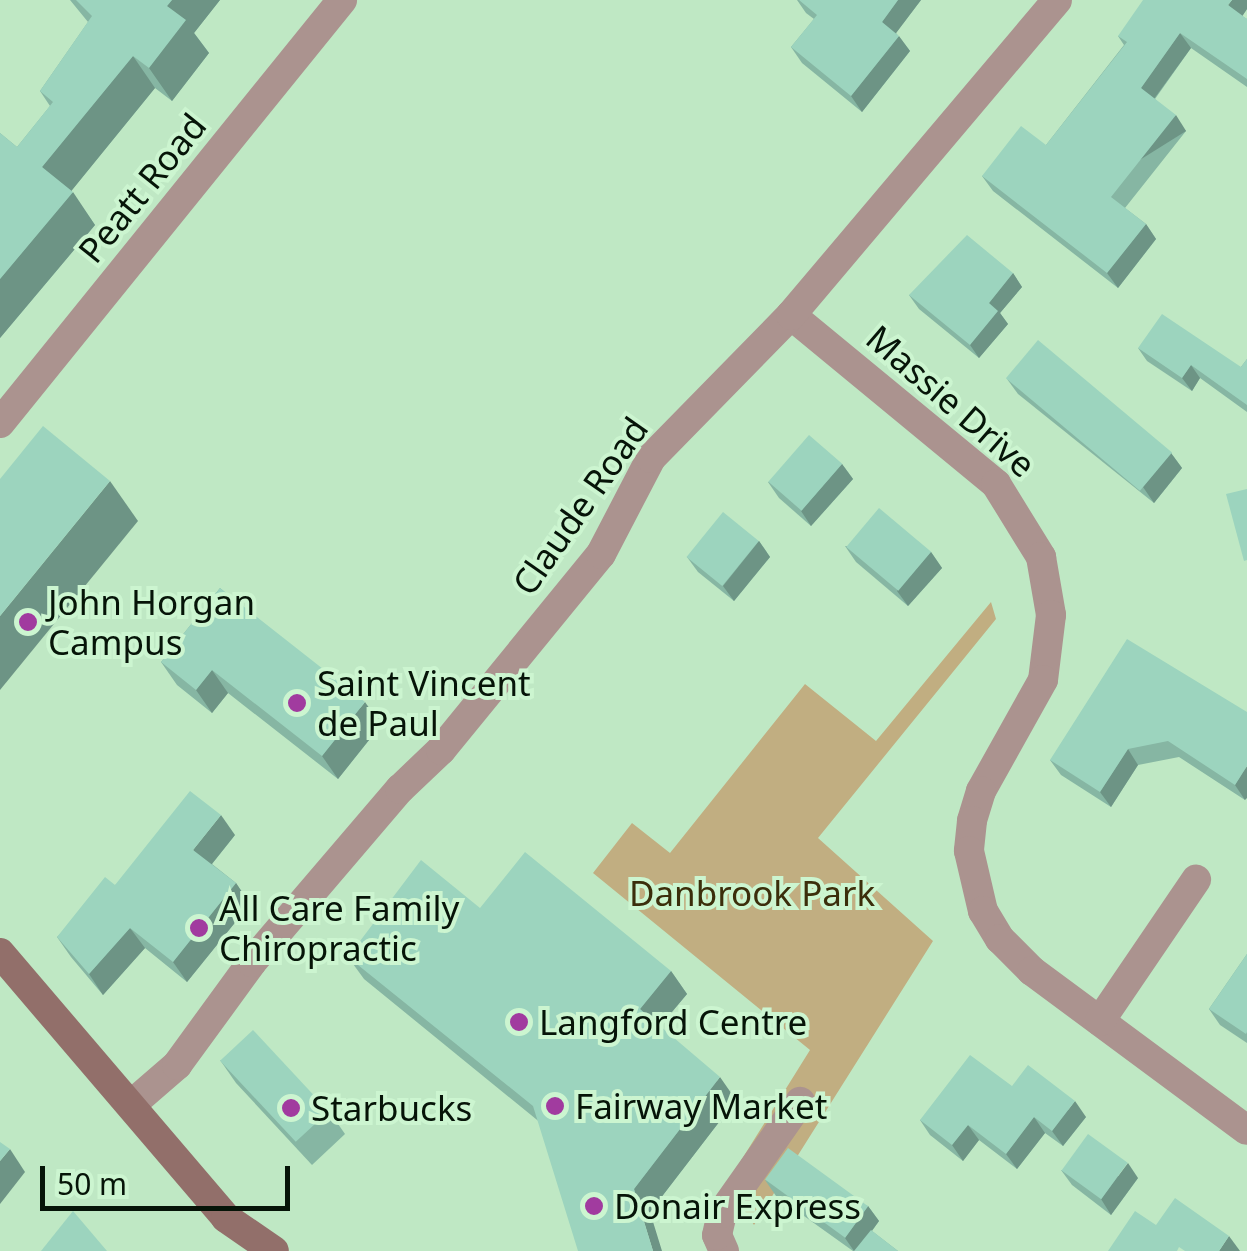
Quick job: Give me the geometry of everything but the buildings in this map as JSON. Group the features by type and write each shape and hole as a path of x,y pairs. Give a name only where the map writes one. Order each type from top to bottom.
{"main road":[{"path":"0,952 226,1218 274,1251"},
{"path":"226,1218 238,1251"}],"street":[{"name":"Peatt Road","path":"0,423 342,0"},
{"name":"Claude Road","path":"132,1104 177,1066 252,962 441,750 601,554 652,458 792,315 1057,0"},
{"name":"Massie Drive","path":"792,315 996,484 1036,545 1050,584 1047,664 1029,711 981,791 969,851 983,911 1000,940 1100,1021 1247,1130"},
{"path":"1100,1021 1196,880"},
{"path":"724,1251 716,1235 722,1213 800,1102"}],"green space":[{"name":"Danbrook Park","path":"991,602 996,619 818,838 933,941 754,1225 727,1183 810,1050 593,873 632,823 670,853 805,684 876,741"}],"place":[{"name":"John Horgan Campus","path":"28,622"},
{"name":"Saint Vincent de Paul","path":"297,703"},
{"name":"All Care Family Chiropractic","path":"199,928"},
{"name":"Langford Centre","path":"519,1022"},
{"name":"Fairway Market","path":"555,1106"},
{"name":"Starbucks","path":"291,1108"},
{"name":"Donair Express","path":"594,1206"}]}
